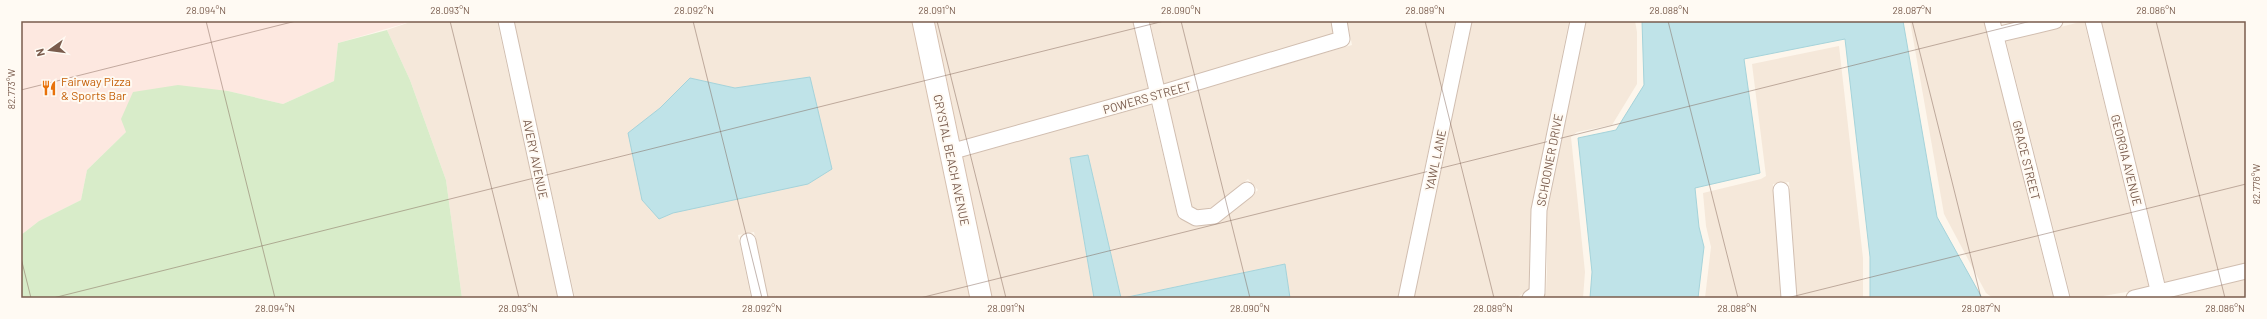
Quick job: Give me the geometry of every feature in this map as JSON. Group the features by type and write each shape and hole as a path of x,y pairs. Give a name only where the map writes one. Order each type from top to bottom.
{"street":[{"name":"AVERY AVENUE","path":"506,21 566,298"},
{"name":"CRYSTAL BEACH AVENUE","path":"924,21 981,298"},
{"path":"1142,21 1185,212 1196,218 1214,216 1247,190"},
{"name":"POWERS STREET","path":"950,152 1158,94 1342,39 1339,21"},
{"name":"YAWL LANE","path":"1406,298 1464,21"},
{"name":"SCHOONER DRIVE","path":"1530,298 1537,293 1539,210 1578,21"},
{"path":"1994,28 2055,21"},
{"name":"GEORGIA AVENUE","path":"2093,21 2160,296"},
{"name":"GRACE STREET","path":"1994,28 2062,298"},
{"path":"1781,190 1789,298"},
{"path":"748,241 760,298"},
{"path":"2134,298 2160,296 2246,271"}],"shaded area":[{"path":"21,21 413,21 338,43 334,81 283,104 228,91 126,132 87,170 81,200 39,221 21,235"},
{"path":"413,21 497,21 558,298 462,298 446,180 410,80 387,30"},
{"path":"514,21 915,21 972,298 768,298 754,232 738,235 751,298 575,298","holes":["810,77 673,213 659,219 629,133 660,108 690,78 735,88"]},
{"path":"932,21 1133,21 1148,89 957,142"},
{"path":"1150,21 1330,21 1333,34 1164,85"},
{"path":"1347,21 1455,21 1398,298 1290,298 1285,264 1121,298 1088,155 1070,158 1094,298 989,298 960,157 1151,104 1177,214 1192,224 1219,221 1258,190 1248,179 1210,209 1198,210 1192,207 1167,99 1352,45"},
{"path":"1472,21 1569,21 1531,211 1529,289 1518,297 1514,298 1414,298"},
{"path":"1586,21 1635,21 1637,32 1637,84 1612,125 1577,132 1571,137 1585,272 1583,298 1543,298 1546,293 1547,211"},
{"path":"1910,21 1984,21 2053,298 1993,298 1986,293 1944,214"},
{"path":"2084,21 2149,288 2092,298 2071,298 2006,41"},
{"path":"2101,21 2246,21 2246,264 2165,284"},
{"path":"1839,46 1863,258 1863,298 1797,298 1789,182 1773,184 1781,298 1705,298 1711,247 1706,226 1703,193 1761,179 1766,176 1752,64"},
{"path":"2246,279 2246,298 2171,298"}],"green space":[{"path":"387,30 410,80 446,180 462,298 21,298 21,235 39,221 81,200 87,170 126,132 121,119 133,92 178,85 228,91 283,104 334,81 338,43"}],"water":[{"path":"1642,21 1903,21 1937,217 1982,298 1870,298 1870,257 1845,39 1744,59 1760,173 1695,188 1699,227 1704,247 1698,298 1590,298 1592,272 1578,138 1616,130 1644,85"},
{"path":"810,77 832,169 808,184 673,213 659,219 642,200 628,133 660,108 690,78 735,88"},
{"path":"1088,155 1121,298 1094,298 1070,158"},
{"path":"1285,264 1290,298 1123,298"}],"place":[{"name":"Fairway Pizza & Sports Bar","path":"49,88"}]}
